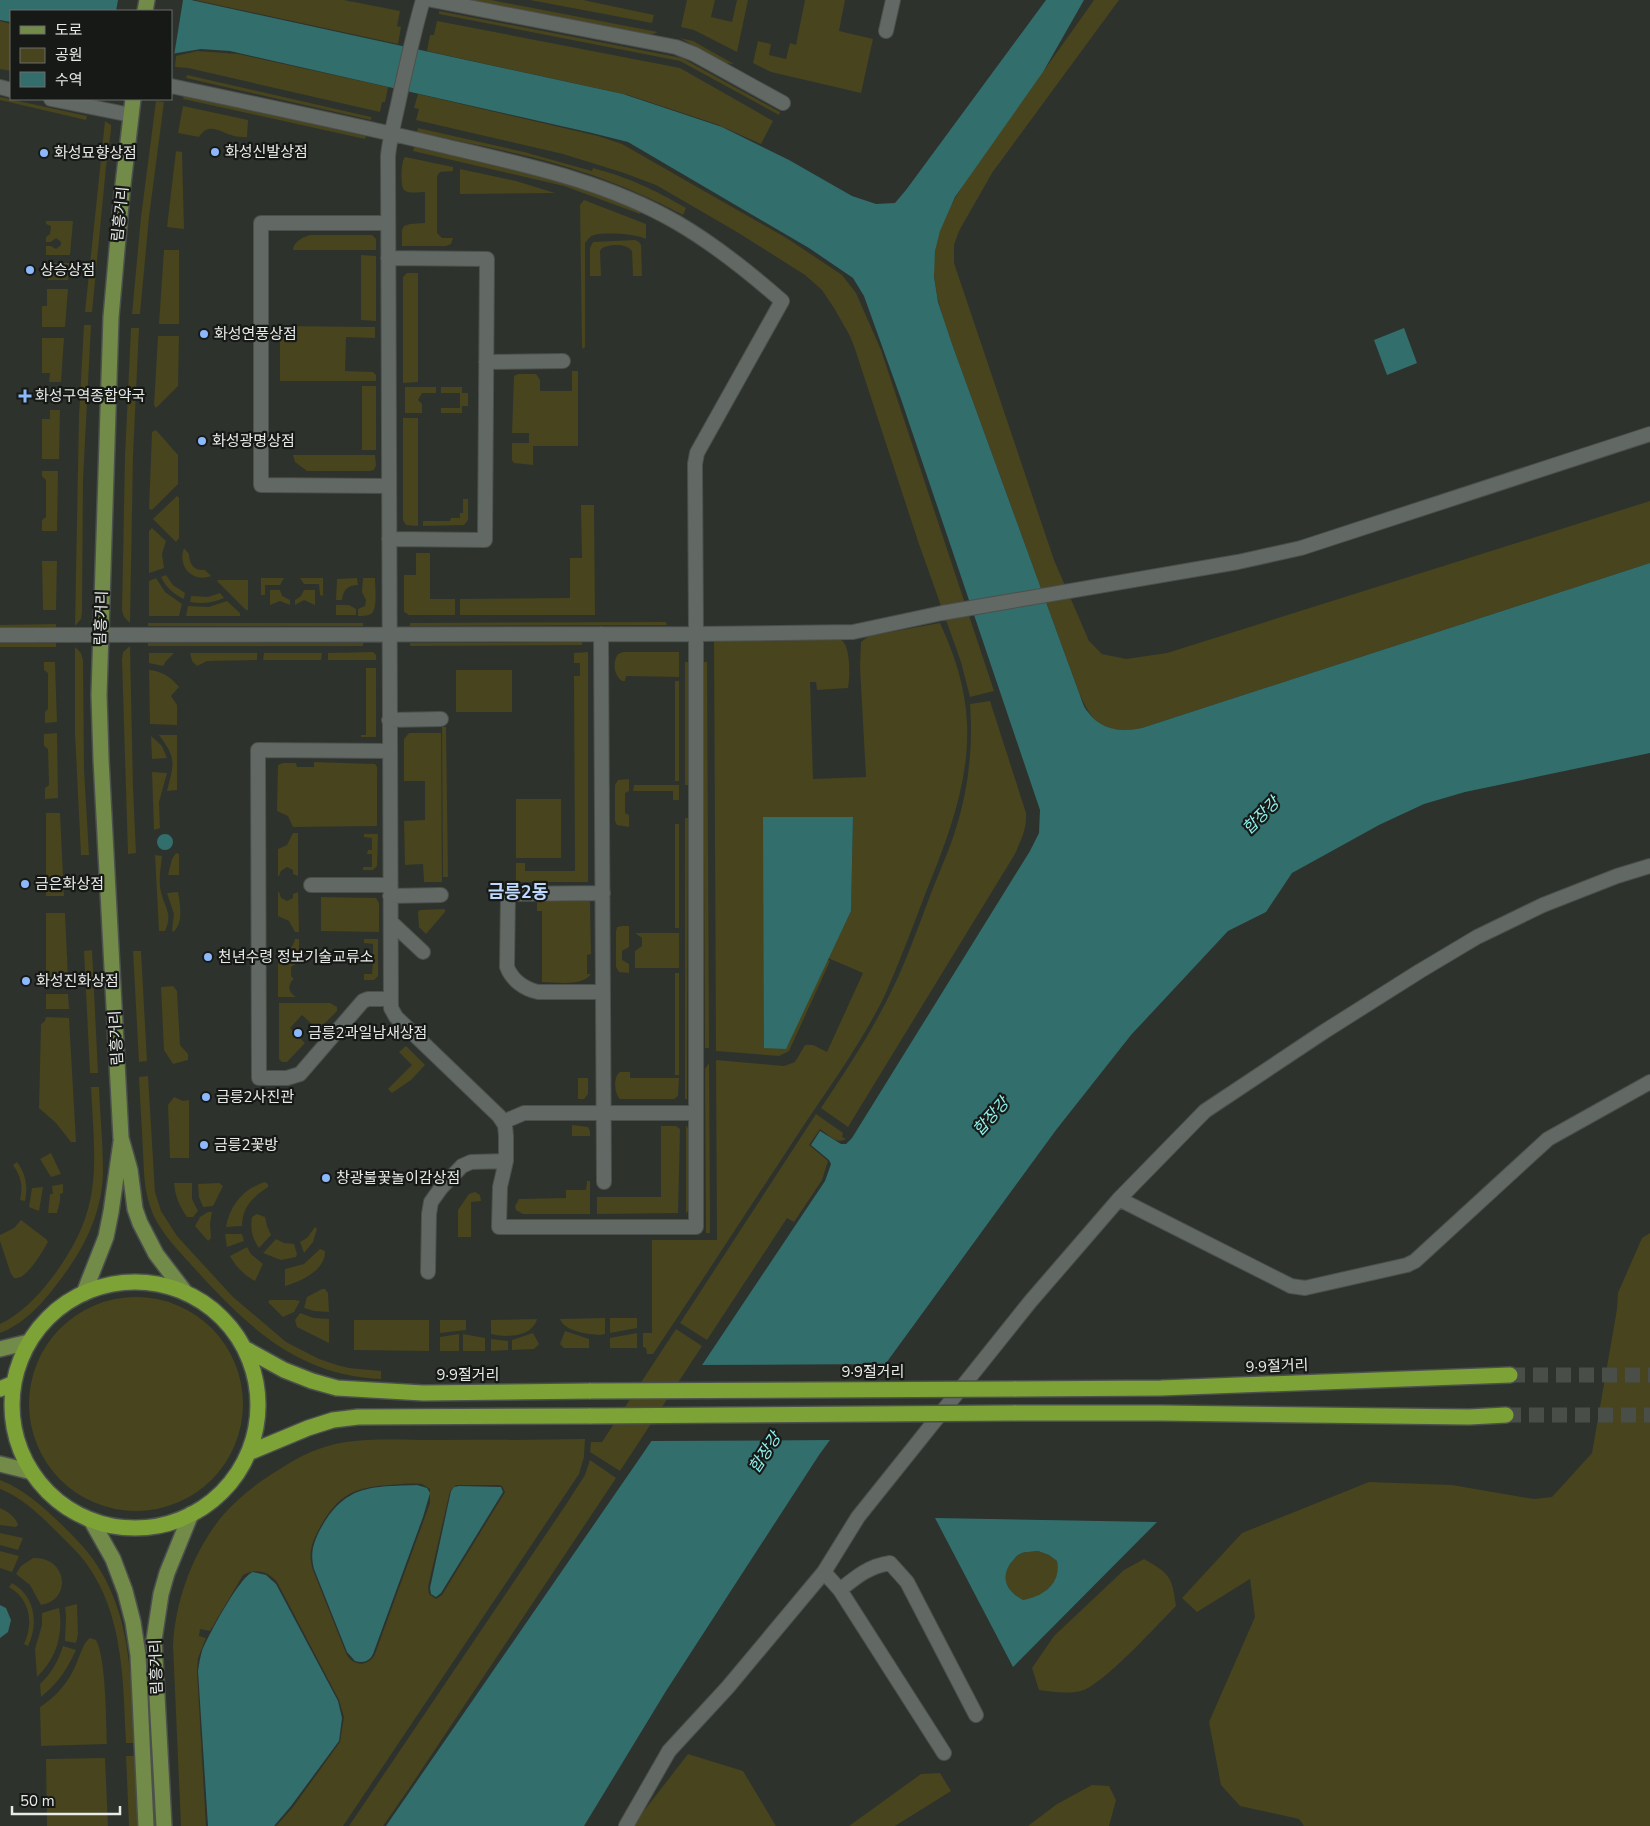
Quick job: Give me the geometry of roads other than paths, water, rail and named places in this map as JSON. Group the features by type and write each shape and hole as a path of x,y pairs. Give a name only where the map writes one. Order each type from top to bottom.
{"highway":[{"path":"127,1282 157,1283 185,1292 197,1298 219,1315 233,1330 244,1348 254,1373 258,1400 257,1418 248,1453 236,1475 219,1494 192,1514 159,1526 142,1528 116,1526 91,1520 64,1506 41,1485 7,1426 12,1413 14,1383 20,1362 30,1342 43,1324 59,1308 84,1292 106,1285 127,1282"},
{"name":"9·9절거리","path":"244,1348 284,1370 337,1388 423,1392 1161,1388 1510,1375"},
{"path":"0,1389 14,1383"},
{"path":"248,1453 308,1428 333,1420 358,1417 1161,1413 1468,1417 1506,1415"}],"main road":[{"name":"림흥거리","path":"84,1292 106,1237 121,1138 99,695 110,317 133,100"},
{"name":"림흥거리","path":"121,1138 130,1170 135,1209 140,1223 156,1254 185,1292"},
{"path":"0,1349 30,1342"},
{"path":"0,1464 32,1472"},
{"name":"림흥거리","path":"164,1826 154,1640 166,1573 192,1514"},
{"name":"림흥거리","path":"91,1520 113,1559 125,1591 133,1622 138,1656 146,1826"}],"street":[{"path":"172,86 392,134 570,176 642,205 676,222 710,244 782,300 697,452 694,476 696,634 696,1227 499,1227 500,1187 506,1160 505,1125 499,1116 396,1016 391,1008 388,156 392,134 398,104 415,28 423,0"},
{"path":"432,0 676,47 694,54 783,103"},
{"path":"886,31 893,0"},
{"path":"57,100 131,115"},
{"path":"388,223 261,223 262,485 389,486"},
{"path":"388,258 487,259 485,540 389,539"},
{"path":"486,362 563,361"},
{"path":"0,635 853,632 942,613 1238,562 1301,548 1650,434"},
{"path":"601,634 604,1182"},
{"path":"389,720 441,719"},
{"path":"390,751 258,750 259,1078 287,1078 300,1074 363,1001 391,999"},
{"path":"626,1826 670,1751 728,1686 824,1572 858,1517 1030,1302 1120,1199 1205,1111 1420,971 1477,937 1543,905 1617,876 1650,866"},
{"path":"311,885 441,895"},
{"path":"603,893 508,894 507,967 511,976 528,990 538,992 603,992"},
{"path":"391,922 423,952"},
{"path":"1120,1199 1291,1286 1305,1288 1408,1265 1415,1261 1548,1139 1650,1082"},
{"path":"503,1122 524,1113 696,1114"},
{"path":"428,1272 429,1214 432,1202 441,1188 462,1166 471,1162 506,1160"},
{"path":"840,1590 860,1574 879,1565 890,1564 908,1582 976,1714"},
{"path":"824,1572 840,1590 944,1753"}],"water":[{"name":"합장강","path":"0,0 191,0 623,94 722,127 789,160 852,196 876,204 895,203 906,190 1046,0 1084,0 1043,72 955,197 940,231 935,251 934,277 938,302 952,344 1082,702 1093,718 1112,729 1142,728 1650,563 1650,753 1465,792 1424,804 1379,825 1292,873 1266,912 1228,931 1131,1035 1056,1130 819,1455 666,1691 584,1826 386,1826 644,1452 825,1181 831,1164 829,1160 811,1145 820,1131 841,1144 846,1144 852,1138 1030,851 1039,833 1040,810 901,399 864,296 853,278 809,248 628,142 230,51 201,49 172,54 172,10 10,10 10,22 0,20"},
{"path":"1404,328 1417,363 1387,375 1374,340"},
{"path":"763,817 853,817 851,911 786,1049 764,1048"},
{"path":"165,834 171,836 173,842 171,848 165,850 159,848 157,842 159,836"},
{"path":"417,1485 427,1488 430,1493 423,1517 373,1654 366,1661 355,1661 347,1652 314,1569 312,1553 314,1543 330,1514 350,1496 373,1488"},
{"path":"454,1487 501,1487 503,1492 441,1593 436,1597 431,1594 430,1588 451,1491"},
{"path":"935,1518 1157,1522 1013,1667","holes":["1038,1551 1049,1555 1057,1561 1058,1569 1054,1582 1049,1588 1038,1595 1023,1600 1013,1593 1007,1585 1006,1575 1010,1564 1016,1557 1023,1553"]},
{"path":"253,1572 266,1575 276,1584 338,1701 342,1718 339,1741 274,1826 208,1826 199,1663 205,1643 217,1620 240,1584"},
{"path":"0,1605 6,1608 11,1620 8,1632 0,1638"}],"tunnel":[{"path":"1510,1375 1650,1375"},
{"path":"1506,1415 1650,1415"}],"place":[{"name":"화성신발상점","path":"215,152"},
{"name":"화성묘향상점","path":"44,153"},
{"name":"상승상점","path":"30,270"},
{"name":"화성연풍상점","path":"204,334"},
{"name":"화성구역종합약국","path":"25,396"},
{"name":"화성광명상점","path":"202,441"},
{"name":"금은화상점","path":"25,884"},
{"name":"천년수령 정보기술교류소","path":"208,957"},
{"name":"화성진화상점","path":"26,981"},
{"name":"금릉2과일남새상점","path":"298,1033"},
{"name":"금릉2사진관","path":"206,1097"},
{"name":"금릉2꽃방","path":"204,1145"},
{"name":"창광불꽃놀이감상점","path":"326,1178"}],"district":[{"name":"금릉2동","path":"518,892"}]}
